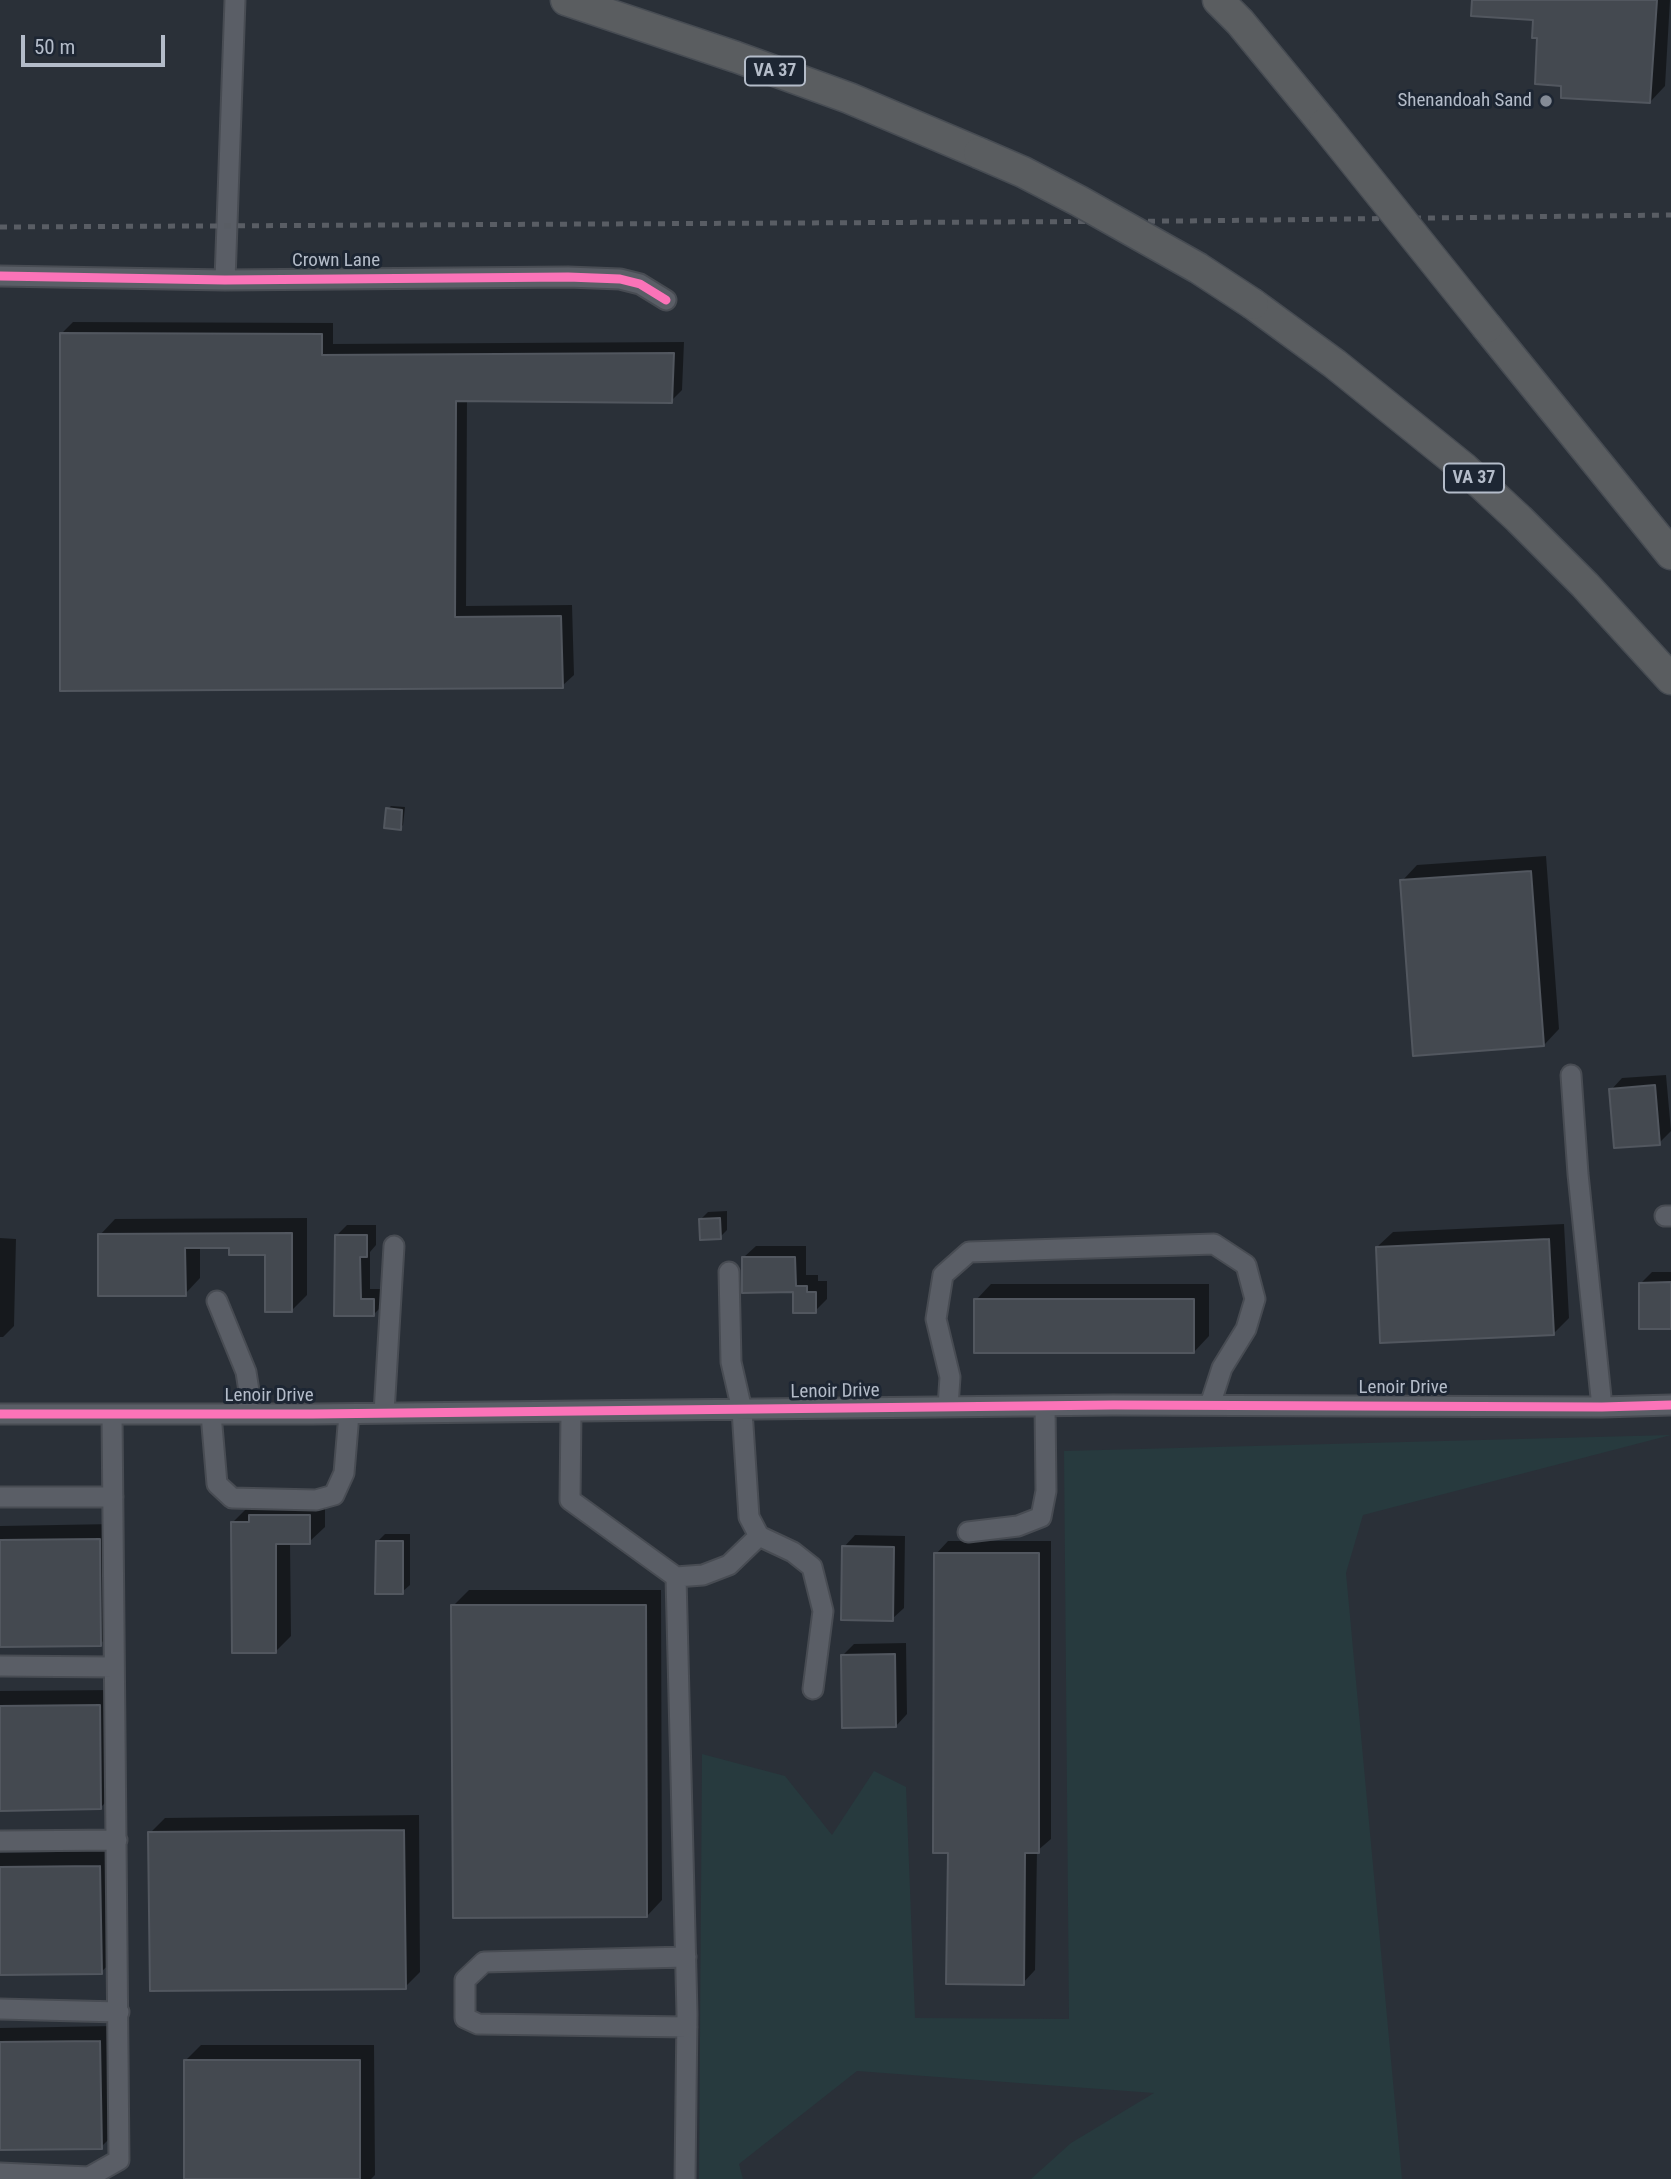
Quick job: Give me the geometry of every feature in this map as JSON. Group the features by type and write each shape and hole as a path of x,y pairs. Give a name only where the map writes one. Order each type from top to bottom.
{"highway":[{"name":"VA 37","path":"566,0 849,98 979,153 1023,172 1198,268 1253,304 1346,372 1464,468 1575,576 1671,679"},
{"path":"1218,0 1240,22 1324,124 1671,554"}],"street":[{"path":"225,280 235,0"},
{"name":"Crown Lane","path":"0,276 225,280 554,277 620,279 639,284 666,300"},
{"path":"1571,1075 1578,1174 1602,1407"},
{"path":"948,1407 950,1377 936,1319 943,1275 968,1252 1214,1244 1245,1265 1255,1299 1245,1329 1222,1368 1210,1405"},
{"path":"384,1413 394,1246"},
{"path":"729,1272 731,1362 742,1410 749,1517 759,1536 793,1552 812,1567 823,1611 813,1689"},
{"path":"217,1301 246,1372 247,1414"},
{"name":"Lenoir Drive","path":"0,1414 349,1414 1210,1405 1671,1405"},
{"path":"968,1532 1018,1526 1041,1517 1046,1491 1045,1406"},
{"path":"571,1412 570,1500 676,1577 703,1575 729,1565 759,1536"},
{"path":"0,2173 89,2177 119,2161 112,1414"},
{"path":"211,1414 217,1484 232,1498 316,1500 334,1495 344,1473 349,1414"},
{"path":"0,1497 113,1497"},
{"path":"676,1577 686,1957 685,2179"},
{"path":"0,1666 114,1667"},
{"path":"0,1841 117,1840"},
{"path":"686,1957 484,1962 465,1980 465,2018 478,2024 687,2027"},
{"path":"0,2009 119,2012"}],"green space":[{"path":"1671,1435 1363,1515 1346,1573 1402,2179 1031,2179 1071,2143 1154,2093 857,2071 739,2164 743,2179 699,2179 702,1754 785,1776 832,1835 874,1771 906,1787 915,2018 1069,2019 1064,1451"}],"building":[{"path":"1472,0 1657,0 1650,103 1561,98 1561,86 1535,84 1537,38 1532,38 1533,20 1471,16"},
{"path":"60,333 322,334 322,355 674,353 672,403 456,401 455,617 561,616 563,688 60,691"},
{"path":"386,808 402,810 401,830 384,828"},
{"path":"1531,871 1544,1046 1413,1056 1400,880"},
{"path":"1655,1085 1660,1145 1614,1148 1609,1089"},
{"path":"720,1218 721,1239 700,1240 699,1219"},
{"path":"292,1233 292,1312 265,1312 265,1255 229,1255 229,1248 185,1248 186,1296 98,1296 98,1234"},
{"path":"335,1235 367,1235 367,1257 360,1257 361,1299 374,1299 374,1316 334,1316"},
{"path":"1549,1239 1554,1335 1380,1343 1376,1247"},
{"path":"742,1257 795,1257 796,1286 807,1286 807,1292 816,1292 816,1313 793,1313 793,1292 742,1293"},
{"path":"1671,1282 1671,1329 1639,1329 1639,1283"},
{"path":"974,1299 1194,1299 1194,1353 974,1353"},
{"path":"249,1515 310,1515 310,1544 276,1544 276,1653 232,1653 231,1522 249,1522"},
{"path":"100,1539 101,1646 0,1647 0,1540"},
{"path":"376,1541 403,1541 403,1594 375,1594"},
{"path":"842,1546 894,1547 893,1621 841,1620"},
{"path":"934,1553 1039,1553 1039,1853 1025,1853 1024,1985 946,1984 948,1853 933,1853"},
{"path":"451,1605 646,1605 647,1917 453,1918"},
{"path":"895,1654 896,1727 842,1728 841,1655"},
{"path":"100,1705 101,1809 0,1811 0,1706"},
{"path":"404,1830 406,1989 150,1991 148,1832"},
{"path":"100,1866 102,1974 0,1975 0,1867"},
{"path":"100,2041 102,2149 0,2150 0,2042"},
{"path":"184,2060 360,2060 360,2179 184,2179"}],"railway":[{"path":"0,227 1186,221 1671,215"}],"cycle path":[{"path":"0,276 225,280 568,277 620,279 640,284 666,300"},
{"path":"0,1414 313,1414 1113,1405 1671,1405"}],"place":[{"name":"Shenandoah Sand","path":"1546,101"}]}
